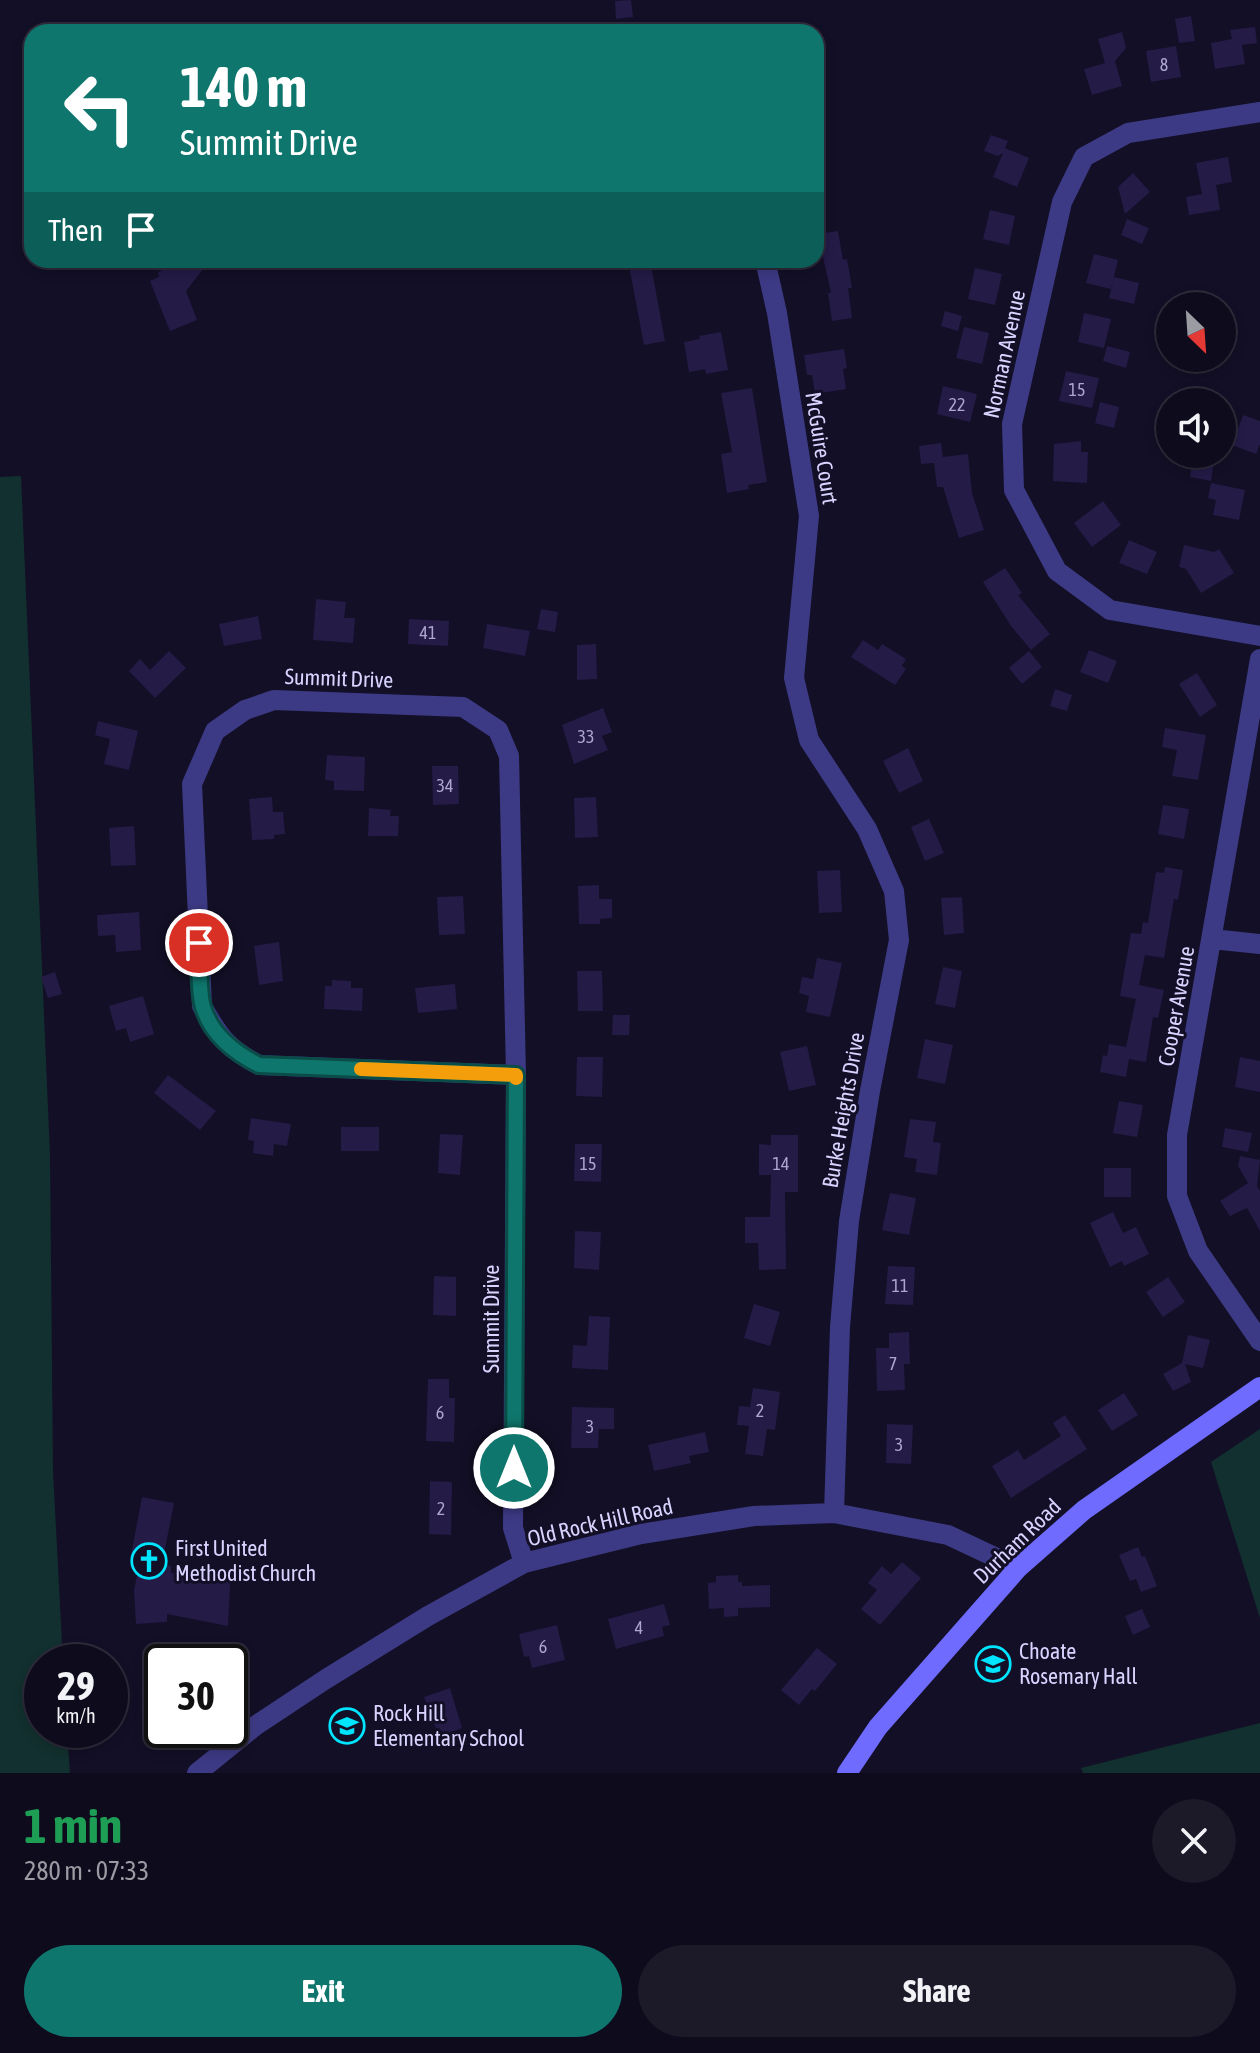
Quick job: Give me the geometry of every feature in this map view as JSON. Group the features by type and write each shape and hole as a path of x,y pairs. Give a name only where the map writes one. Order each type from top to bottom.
{"main road":[{"name":"Durham Road","path":"847,1773 878,1727 1018,1568 1084,1510 1260,1387"}],"street":[{"name":"Norman Avenue","path":"1260,112 1128,133 1084,157 1062,202 1012,424 1014,490 1057,571 1110,610 1260,636"},
{"name":"McGuire Court","path":"767,268 777,313 809,516 794,678 809,740"},
{"name":"Cooper Avenue","path":"1260,659 1177,1135 1177,1196 1198,1251 1260,1341"},
{"name":"Summit Drive","path":"516,1075 259,1065 236,1053 215,1030 202,1006 192,784 215,731 245,710 274,700 463,707 498,730 509,756 516,1075 513,1528 524,1563"},
{"name":"Burke Heights Drive","path":"809,740 867,829 894,891 899,940 849,1221 840,1327 834,1513"},
{"path":"1212,939 1260,944"},
{"name":"Old Rock Hill Road","path":"197,1773 255,1726 326,1679 428,1616 524,1563 641,1534 754,1516 834,1513 948,1535 1018,1568"}],"green space":[{"path":"21,476 50,1155 53,1471 62,1644 24,1644 24,1748 68,1748 70,1773 0,1773 0,477"},
{"path":"1260,1429 1260,1618 1211,1462"},
{"path":"1260,1723 1260,1773 1083,1773 1081,1768"}],"building":[{"path":"631,0 633,17 616,19 615,1"},
{"path":"1191,16 1195,41 1179,43 1175,19"},
{"path":"1255,27 1257,43 1242,45 1245,64 1215,69 1211,43 1232,39 1230,30"},
{"path":"1122,32 1126,48 1115,61 1122,86 1092,95 1084,69 1105,63 1098,39"},
{"path":"1176,46 1181,77 1151,82 1146,51"},
{"path":"991,135 1008,141 1003,153 998,156 984,151"},
{"path":"1005,148 1029,158 1017,187 993,177"},
{"path":"1228,157 1232,182 1216,185 1220,210 1189,215 1186,197 1202,194 1196,163"},
{"path":"1133,173 1150,192 1125,214 1118,187"},
{"path":"990,210 1015,216 1009,245 983,239"},
{"path":"1127,219 1149,228 1142,244 1121,235"},
{"path":"838,231 852,288 848,288 852,318 832,321 828,293 831,293 824,261 824,233"},
{"path":"1094,254 1118,260 1111,289 1086,283"},
{"path":"168,268 204,268 186,291 197,320 170,331 150,281 159,277 158,272"},
{"path":"630,268 651,268 665,341 644,345"},
{"path":"975,268 1002,274 995,305 968,299"},
{"path":"1114,277 1139,283 1134,304 1109,298"},
{"path":"945,311 962,316 958,331 941,326"},
{"path":"1084,313 1111,319 1104,348 1078,342"},
{"path":"964,327 989,333 982,364 956,358"},
{"path":"721,332 728,370 706,374 705,369 689,372 684,342"},
{"path":"1107,346 1130,352 1126,368 1103,361"},
{"path":"844,349 846,389 815,394 812,375 807,375 804,355"},
{"path":"1066,371 1099,378 1092,408 1059,401"},
{"path":"943,386 977,394 970,422 937,414"},
{"path":"752,388 767,482 727,493 721,454 732,452 721,393"},
{"path":"1100,402 1119,407 1114,428 1095,423"},
{"path":"1243,415 1260,421 1260,444 1256,454 1236,446 1236,434"},
{"path":"1081,441 1081,452 1088,452 1087,483 1053,481 1054,444"},
{"path":"941,443 943,457 968,454 972,493 984,530 959,538 943,487 937,487 934,463 921,464 919,446"},
{"path":"1191,468 1213,468 1211,481 1190,477"},
{"path":"1211,483 1245,490 1239,520 1213,515 1216,500 1208,498"},
{"path":"1103,501 1121,525 1092,547 1074,523"},
{"path":"1129,540 1157,552 1147,574 1119,563"},
{"path":"1184,545 1214,552 1219,549 1234,573 1201,593 1186,569 1179,567"},
{"path":"1005,568 1022,593 1018,595 1050,634 1031,650 1011,626 983,582"},
{"path":"316,599 346,602 344,618 355,618 353,643 313,640"},
{"path":"541,609 558,612 555,632 537,629"},
{"path":"258,616 262,639 224,646 219,624"},
{"path":"409,619 449,621 448,646 408,644"},
{"path":"487,624 530,631 525,656 483,648"},
{"path":"863,640 878,650 882,644 906,659 902,666 906,669 895,685 851,657"},
{"path":"596,644 597,679 577,680 577,645"},
{"path":"1089,650 1117,661 1108,683 1080,672"},
{"path":"169,651 186,668 155,698 129,671 140,659 150,670"},
{"path":"1029,651 1042,667 1022,684 1009,668"},
{"path":"1197,673 1217,705 1200,717 1179,684"},
{"path":"1055,689 1072,695 1067,711 1050,706"},
{"path":"603,708 612,732 602,736 608,750 574,764 562,725"},
{"path":"98,721 138,731 129,770 104,764 110,739 95,735"},
{"path":"1165,728 1206,735 1198,780 1172,776 1177,750 1162,747"},
{"path":"908,748 923,781 899,793 883,761"},
{"path":"327,755 365,757 364,791 334,790 334,781 325,780"},
{"path":"432,766 458,766 459,804 433,805"},
{"path":"272,797 273,812 283,812 285,834 274,835 274,839 252,840 249,799"},
{"path":"596,797 598,837 575,838 574,798"},
{"path":"1163,805 1189,809 1184,839 1158,834"},
{"path":"369,808 391,810 390,816 399,816 398,836 368,836"},
{"path":"929,819 944,853 925,861 911,827"},
{"path":"134,826 136,865 111,866 109,828"},
{"path":"1165,867 1183,870 1178,900 1174,899 1164,958 1145,955 1139,985 1164,990 1158,1018 1153,1017 1146,1062 1129,1059 1126,1077 1100,1072 1109,1044 1126,1047 1136,999 1120,996 1131,933 1141,934 1143,922 1148,923 1156,872 1164,873"},
{"path":"840,870 842,912 819,913 817,871"},
{"path":"599,885 599,899 612,899 612,918 600,919 600,924 579,924 578,886"},
{"path":"463,896 465,934 439,935 437,897"},
{"path":"962,897 964,933 944,935 941,898"},
{"path":"139,912 141,950 116,952 115,935 98,936 97,915"},
{"path":"279,942 283,981 259,985 254,946"},
{"path":"817,958 842,963 830,1017 806,1012 809,996 799,993 802,977 813,979"},
{"path":"943,967 962,971 955,1008 935,1004"},
{"path":"577,971 602,971 603,1011 578,1011"},
{"path":"55,972 62,994 48,998 41,977"},
{"path":"332,980 351,981 351,988 363,988 362,1011 324,1009 325,986 332,986"},
{"path":"455,984 457,1009 418,1013 415,988"},
{"path":"143,996 154,1034 130,1042 126,1028 116,1031 109,1006"},
{"path":"613,1015 630,1015 629,1035 612,1035"},
{"path":"925,1039 953,1045 945,1084 917,1078"},
{"path":"807,1046 816,1085 789,1091 780,1052"},
{"path":"577,1057 603,1057 602,1097 576,1096"},
{"path":"1240,1057 1260,1061 1260,1092 1235,1087"},
{"path":"168,1075 216,1111 200,1130 154,1093"},
{"path":"1119,1101 1143,1105 1137,1137 1113,1133"},
{"path":"251,1118 291,1124 287,1146 274,1144 273,1156 253,1153 254,1141 248,1140"},
{"path":"910,1119 936,1122 933,1142 941,1143 937,1175 915,1172 917,1159 904,1157"},
{"path":"341,1127 379,1127 379,1151 341,1151"},
{"path":"1225,1128 1252,1133 1248,1152 1222,1147"},
{"path":"440,1134 463,1135 460,1175 438,1173"},
{"path":"771,1135 798,1135 798,1192 785,1192 786,1269 759,1270 758,1243 745,1243 745,1217 770,1217 771,1175 759,1175 759,1144 771,1145"},
{"path":"575,1144 602,1144 601,1182 574,1181"},
{"path":"1240,1156 1260,1160 1257,1186 1260,1191 1260,1231 1247,1208 1230,1216 1220,1201 1248,1183 1238,1166"},
{"path":"1104,1168 1131,1168 1131,1197 1104,1197"},
{"path":"890,1193 916,1198 909,1235 882,1230"},
{"path":"1113,1212 1123,1233 1136,1227 1149,1254 1124,1266 1122,1261 1110,1267 1090,1223"},
{"path":"575,1231 601,1232 599,1270 574,1268"},
{"path":"888,1266 915,1267 913,1305 885,1304"},
{"path":"434,1276 456,1277 456,1316 433,1315"},
{"path":"1168,1277 1185,1302 1163,1317 1146,1292"},
{"path":"754,1304 780,1312 770,1346 744,1338"},
{"path":"589,1316 610,1317 608,1370 572,1368 573,1345 587,1346"},
{"path":"909,1332 910,1364 904,1364 905,1390 877,1391 876,1348 889,1348 889,1333"},
{"path":"1188,1335 1210,1340 1203,1368 1185,1364 1191,1382 1173,1391 1163,1374 1182,1363"},
{"path":"428,1379 449,1379 449,1398 455,1398 454,1442 426,1441"},
{"path":"753,1388 780,1392 775,1430 767,1429 763,1456 745,1454 749,1426 737,1425 739,1406 750,1407"},
{"path":"1124,1393 1138,1415 1112,1431 1098,1410"},
{"path":"572,1407 614,1408 614,1429 599,1429 598,1448 571,1448"},
{"path":"1065,1415 1087,1449 1011,1498 992,1466 1018,1450 1024,1460 1061,1436 1053,1423"},
{"path":"887,1424 913,1425 911,1464 886,1463"},
{"path":"705,1432 709,1452 689,1456 691,1463 654,1471 648,1445"},
{"path":"430,1481 452,1482 451,1535 429,1534"},
{"name":"First United Methodist Church","path":"142,1497 174,1503 162,1564 171,1566 171,1573 231,1568 228,1626 167,1614 167,1622 136,1624 134,1590 140,1562 130,1560"},
{"path":"1138,1547 1157,1586 1141,1592 1136,1579 1130,1581 1119,1555"},
{"path":"902,1562 921,1578 880,1625 861,1609 877,1590 868,1583 882,1566 891,1574"},
{"path":"738,1575 742,1586 770,1585 770,1607 738,1608 738,1616 724,1617 724,1608 709,1609 708,1583 716,1582 716,1576"},
{"path":"664,1604 670,1625 662,1627 664,1636 616,1649 608,1619"},
{"path":"1142,1609 1150,1627 1133,1635 1125,1616"},
{"path":"557,1625 565,1660 532,1668 529,1656 524,1657 519,1634"},
{"path":"817,1648 837,1664 799,1705 781,1690"},
{"path":"450,1688 462,1728 439,1737 424,1697"}],"slow traffic":[{"path":"361,1069 516,1075 516,1078"}],"place":[{"name":"First United Methodist Church","path":"149,1561"},
{"name":"Choate Rosemary Hall","path":"993,1664"},
{"name":"Rock Hill Elementary School","path":"347,1726"}],"route":[{"path":"199,943 202,1006 215,1030 236,1053 259,1065 516,1075 514,1468"}]}
